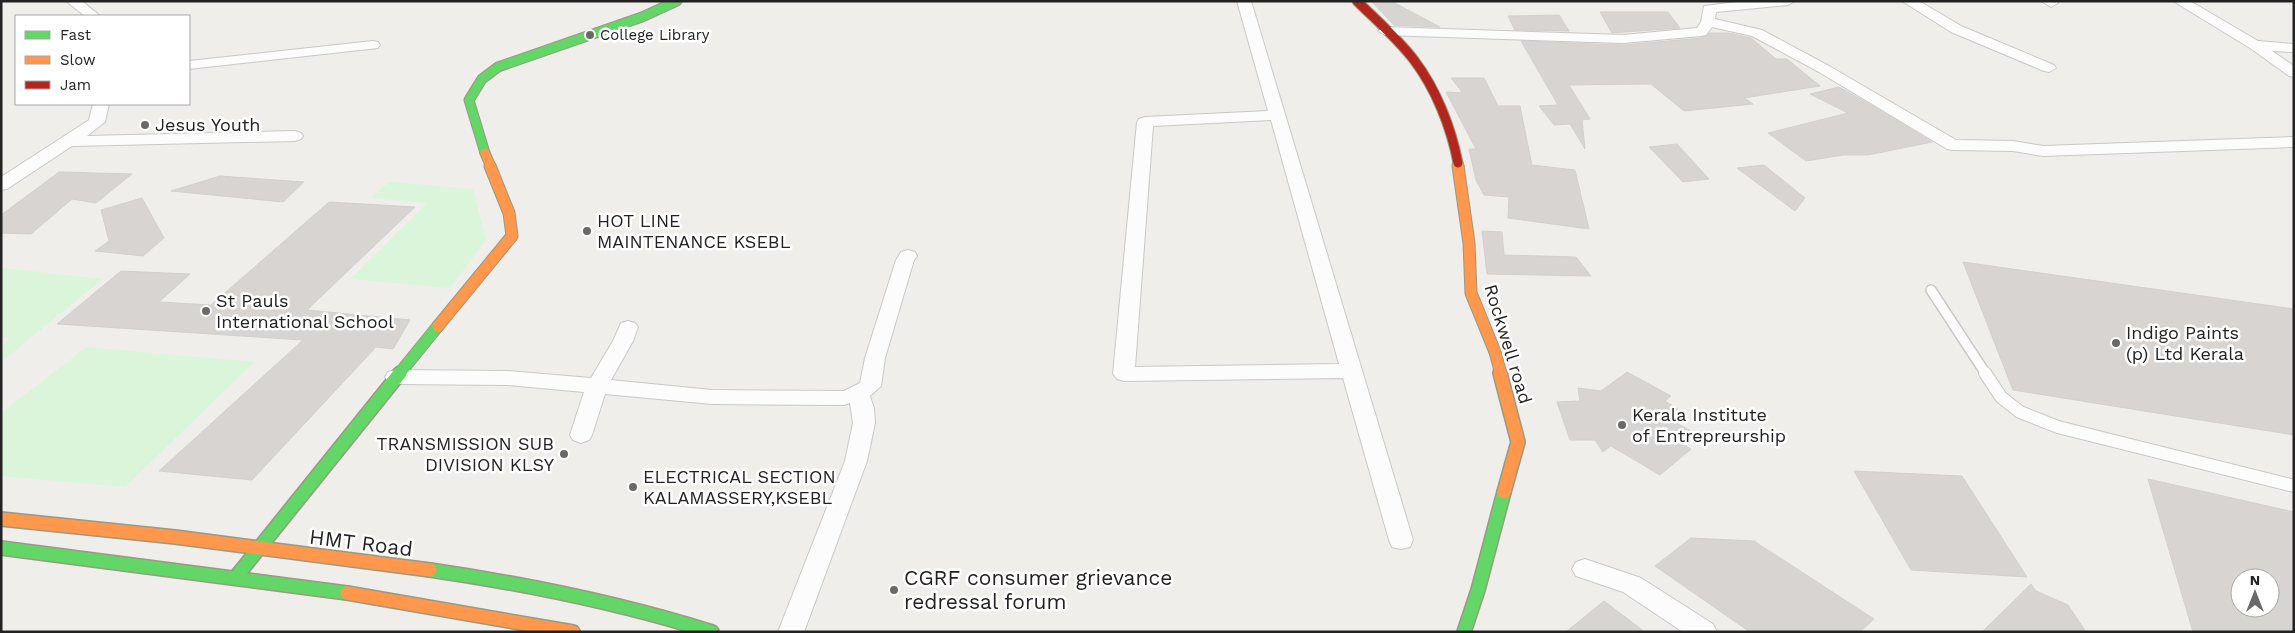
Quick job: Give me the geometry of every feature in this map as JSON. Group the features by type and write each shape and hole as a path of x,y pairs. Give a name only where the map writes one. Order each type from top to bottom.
{"street":[{"path":"74,1 92,15"},
{"path":"235,578 325,469 482,270 512,236 509,213 488,163 469,100 482,79 498,67 642,17 677,1"},
{"path":"1244,1 1401,540"},
{"name":"Rockwell road","path":"1357,1 1414,60 1431,88 1456,150 1469,243 1471,293 1495,352 1518,442 1478,590 1464,632"},
{"path":"1706,11 1788,1"},
{"path":"1909,1 1956,29 2049,68"},
{"path":"2180,1 2255,45 2294,73"},
{"path":"1385,31 1623,38 1701,32 1706,11"},
{"path":"1706,11 1757,33 1824,69 1953,146 2013,146 2043,150 2294,142"},
{"path":"190,65 373,45"},
{"path":"2255,45 2294,48"},
{"path":"1,185 97,122 102,105"},
{"path":"1277,115 1146,122 1124,374 1352,371"},
{"path":"67,141 295,136"},
{"path":"396,377 508,378 712,398 834,398 858,394 870,386 875,358 904,260 908,256"},
{"path":"581,435 597,386 623,341 628,327"},
{"path":"791,632 856,461 864,424 863,408 858,394"},
{"name":"HMT Road","path":"1,519 174,537 432,570 558,592 653,613 712,632"},
{"path":"1,548 462,610 573,632"},
{"path":"1585,569 1632,585 1704,632"}],"lane":[{"path":"1931,290 2000,397 2020,412 2058,427 2294,486"}],"green space":[{"path":"389,182 473,189 486,240 450,288 350,279 427,203 371,198"},
{"path":"1,268 103,279 1,362 1,346 10,338 1,338"},
{"path":"86,347 254,362 125,487 1,476 1,413"}],"building":[{"path":"1371,1 1391,1 1440,27 1394,25"},
{"path":"1600,12 1668,12 1680,28 1612,33"},
{"path":"1559,15 1569,31 1515,30 1508,16"},
{"path":"1710,33 1729,33 1751,38 1776,59 1787,59 1820,86 1744,98 1753,104 1684,111 1651,84 1569,85 1590,119 1582,120 1585,149 1570,124 1554,125 1539,106 1558,105 1521,41 1623,45 1701,38"},
{"path":"1451,78 1484,78 1498,106 1520,106 1532,165 1575,170 1589,229 1508,218 1509,197 1484,195 1476,180 1469,149 1476,149 1446,92 1463,93"},
{"path":"1839,87 1932,142 1868,155 1843,155 1806,161 1768,133 1848,113 1810,94"},
{"path":"1677,144 1709,179 1683,182 1649,147"},
{"path":"1764,165 1805,198 1795,211 1737,168"},
{"path":"59,172 132,174 96,203 72,199 31,234 1,233 1,215"},
{"path":"220,176 304,182 283,202 171,191"},
{"path":"142,198 164,238 143,256 95,251 109,241 101,210"},
{"path":"329,202 415,207 307,310 410,320 393,349 376,347 252,480 159,471 303,340 57,324 121,271 190,274 159,302 211,305"},
{"path":"1482,231 1502,232 1504,255 1576,257 1591,276 1487,274"},
{"name":"Indigo Paints (p) Ltd Kerala","path":"1963,262 2294,309 2294,435 2013,390"},
{"name":"Kerala Institute of Entrepreurship","path":"1627,372 1671,396 1665,401 1678,409 1667,418 1691,431 1678,442 1691,449 1660,475 1611,446 1603,452 1595,440 1570,440 1557,402 1580,401 1578,388 1601,391"},
{"path":"1854,471 1962,476 2027,577 1911,570"},
{"path":"2148,479 2294,512 2294,632 2193,632"},
{"path":"1691,538 1754,541 1874,619 1860,632 1750,632 1655,566"},
{"path":"2031,584 2036,591 2068,605 2086,632 1982,632"},
{"path":"1604,601 1645,632 1566,632"}],"traffic: fast":[{"path":"485,153 469,100 482,79 498,67 642,17 677,1"},
{"path":"235,578 438,326"},
{"path":"1464,632 1478,590 1504,492"},
{"path":"1,548 347,593"},
{"path":"430,570 572,595 642,611 712,632"}],"traffic: slow":[{"path":"438,326 512,236 509,213 485,153"},
{"path":"1458,163 1469,243 1471,293 1495,352 1518,442 1504,492"},
{"path":"1,519 175,537 430,570"},
{"path":"347,593 573,632"}],"traffic: jam":[{"path":"1357,1 1401,45 1421,70 1447,124 1458,163"}],"place":[{"name":"College Library","path":"590,35"},
{"name":"Jesus Youth","path":"145,125"},
{"name":"HOT LINE MAINTENANCE KSEBL","path":"587,231"},
{"name":"St Pauls International School","path":"206,311"},
{"name":"Indigo Paints (p) Ltd Kerala","path":"2116,343"},
{"name":"Kerala Institute of Entrepreurship","path":"1622,425"},
{"name":"TRANSMISSION SUB DIVISION KLSY","path":"564,454"},
{"name":"ELECTRICAL SECTION KALAMASSERY,KSEBL","path":"633,487"},
{"name":"CGRF consumer grievance redressal forum","path":"894,590"}]}
